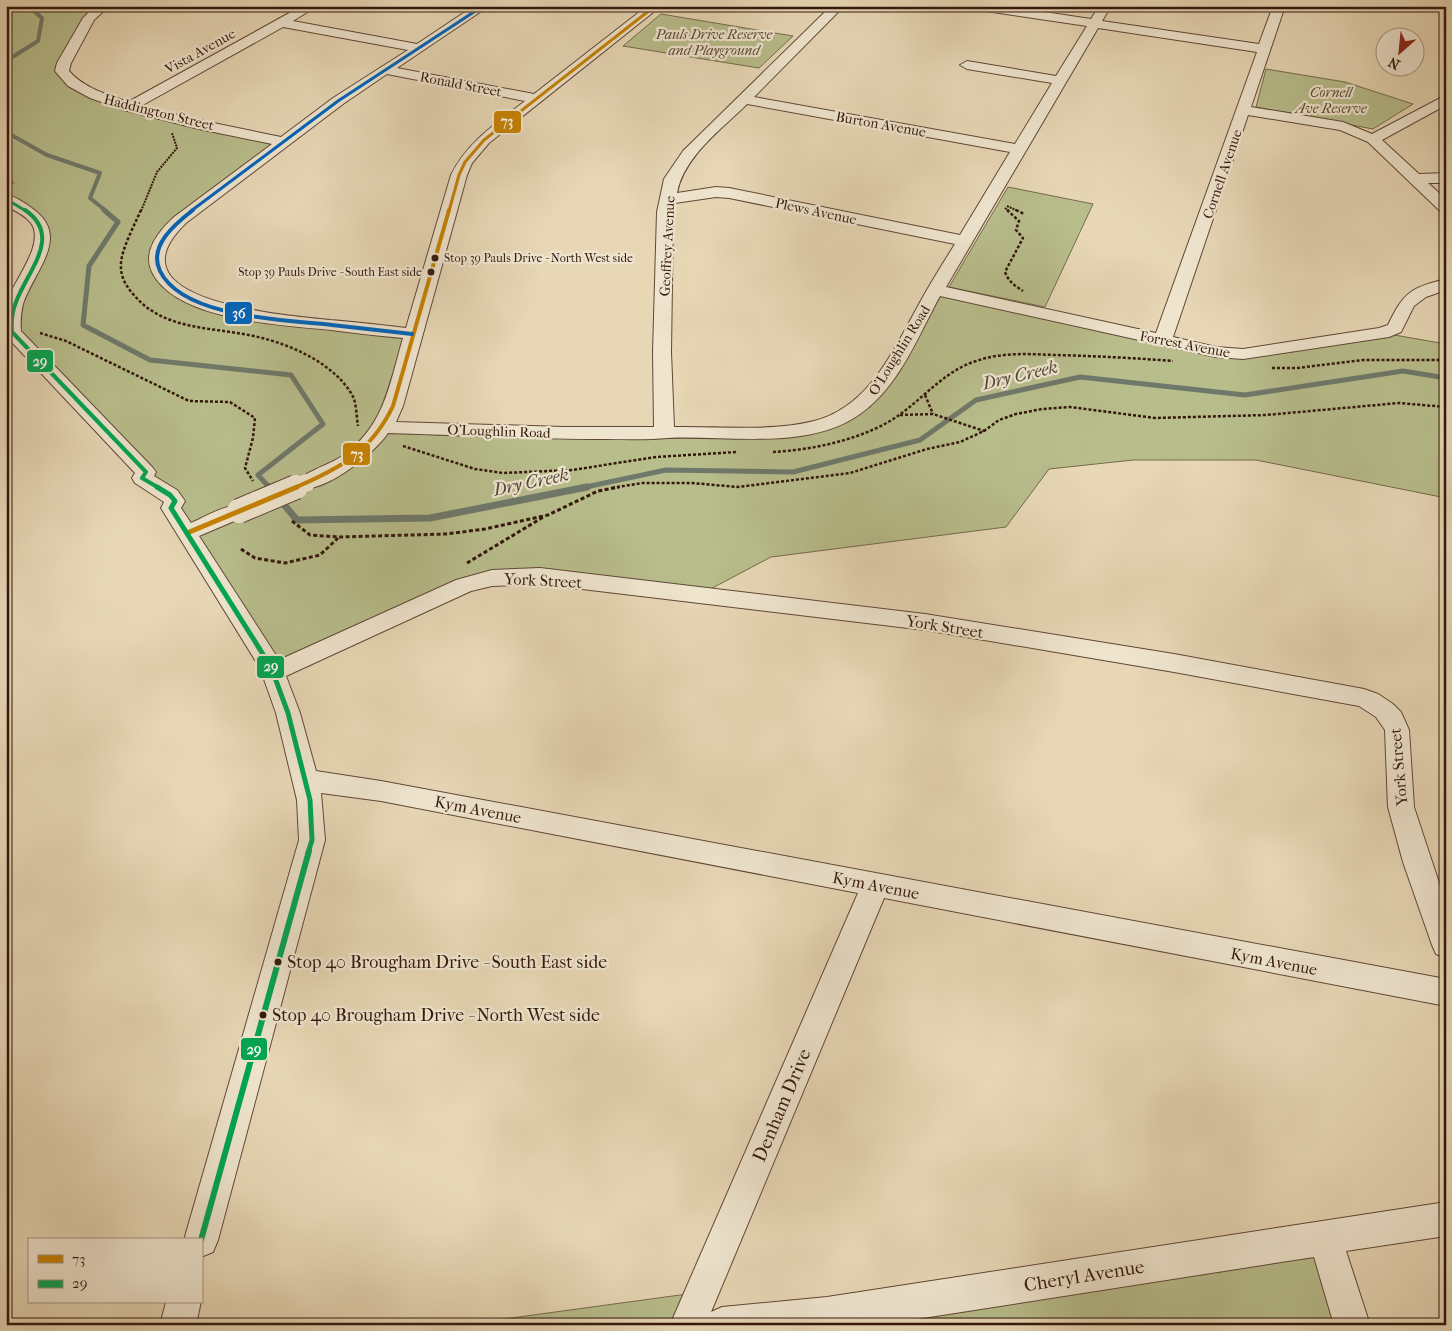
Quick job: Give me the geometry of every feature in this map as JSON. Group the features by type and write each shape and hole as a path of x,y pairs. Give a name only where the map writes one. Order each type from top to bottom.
{"street":[{"name":"Haddington Street","path":"103,6 87,21 64,63 63,75 68,82 88,94 129,107 283,142"},
{"name":"Vista Avenue","path":"129,107 311,6"},
{"path":"412,334 276,319 207,306 182,295 163,279 157,266 157,256 160,245 171,228 283,142 325,110 483,6"},
{"path":"188,533 306,483 351,460 374,440 384,427 393,406 456,182 465,162 484,140 655,6"},
{"name":"Geoffrey Avenue","path":"664,432 662,343 665,212 672,179 681,163 838,6"},
{"path":"979,6 1264,49"},
{"name":"O'Loughlin Road","path":"384,427 563,433 792,431 818,426 841,418 863,404 897,358 935,290 1105,6"},
{"name":"Cornell Avenue","path":"1163,340 1279,6"},
{"path":"282,23 419,48"},
{"path":"967,65 1061,80"},
{"name":"Ronald Street","path":"385,70 537,99"},
{"name":"Burton Avenue","path":"744,99 1019,149"},
{"path":"1373,139 1446,99"},
{"path":"1244,110 1343,126 1373,139 1446,208"},
{"path":"1416,179 1446,178"},
{"name":"Plews Avenue","path":"668,200 716,192 730,193 964,241"},
{"path":"6,199 36,219 43,230 44,240 12,309 10,325 15,336 146,472 142,478 170,495 175,501 171,508 273,672 288,713 310,800 312,840 201,1238"},
{"name":"Forrest Avenue","path":"935,290 1216,352 1243,354 1375,335 1396,328 1407,303 1420,293 1446,284"},
{"name":"York Street","path":"273,672 456,588 492,578 532,576 742,599 925,622 1174,663 1364,698 1384,708 1394,721 1397,730 1401,807 1416,862 1446,945"},
{"name":"Kym Avenue","path":"305,780 390,793 1446,994"},
{"name":"Denham Drive","path":"688,1325 875,885"},
{"name":"Cheryl Avenue","path":"722,1325 827,1315 1446,1219"},
{"path":"1325,1238 1352,1325"},
{"path":"178,1325 183,1304"}],"path":[{"path":"6,9 9,6"},
{"path":"1024,214 1001,204 1019,221 1016,230 1023,238 1018,252 1008,261 1005,273 1007,280 1028,295"},
{"path":"33,331 66,340 189,401 230,402 255,418 253,438 245,468 255,484"},
{"path":"925,395 933,414"},
{"path":"467,564 548,515 598,491 642,483 692,483 738,487 850,473 927,449 960,442 984,431 998,420 1042,409 1070,407 1155,418 1266,415 1399,403 1446,407"},
{"path":"900,415 933,414 984,431"},
{"path":"292,522 310,535 339,537 446,534 485,529 548,515"},
{"path":"241,549 255,558 285,563 320,555 339,537"}],"green space":[{"path":"6,6 104,6 91,15 64,63 65,78 113,103 283,142 175,225 158,270 204,305 412,334 381,431 792,431 863,404 935,290 1226,353 1383,333 1446,344 1446,498 1256,460 1133,460 1049,469 1006,527 771,557 701,594 540,576 474,582 273,672 171,508 15,336 11,312 43,230 6,199"},
{"name":"Pauls Drive Reserve and Playground","path":"661,14 793,36 759,68 623,46"},
{"name":"Cornell Ave Reserve","path":"1266,69 1345,82 1413,104 1373,129 1256,107"},
{"path":"1008,187 1093,204 1045,307 949,287"},
{"path":"1325,1238 1352,1325 722,1325"},
{"path":"702,1292 688,1325 460,1325"}],"waterway":[{"name":"Dry Creek","path":"6,61 38,41 42,18 28,6"},
{"name":"Dry Creek","path":"6,132 47,155 100,173 90,198 106,211"},
{"name":"Dry Creek","path":"104,210 118,222 89,266 83,325 150,360 291,375 323,424 258,475 270,488"},
{"name":"Dry Creek","path":"581,488 666,470 793,472 920,440 976,400 1080,377 1245,395 1403,371 1446,378"},
{"name":"Dry Creek","path":"269,487 297,520 430,518 587,487"}],"transit line":[{"name":"36","path":"412,334 280,320 228,311 203,304 181,294 165,281 157,265 158,252 167,234 180,220 338,101 483,6"},
{"name":"73","path":"187,533 294,489 329,472 360,452 373,439 384,424 393,406 459,175 465,162 484,140 655,6"},
{"name":"29","path":"6,199 33,216 40,224 43,235 42,247 15,303 11,318 12,332 146,472 142,478 170,495 175,501 171,508 271,667 288,713 310,800 312,840 202,1238"}],"place":[{"name":"Stop 39 Pauls Drive - North West side","path":"435,258"},
{"name":"Stop 39 Pauls Drive - South East side","path":"431,272"},
{"name":"Stop 40 Brougham Drive - South East side","path":"278,962"},
{"name":"Stop 40 Brougham Drive - North West side","path":"263,1015"}]}
